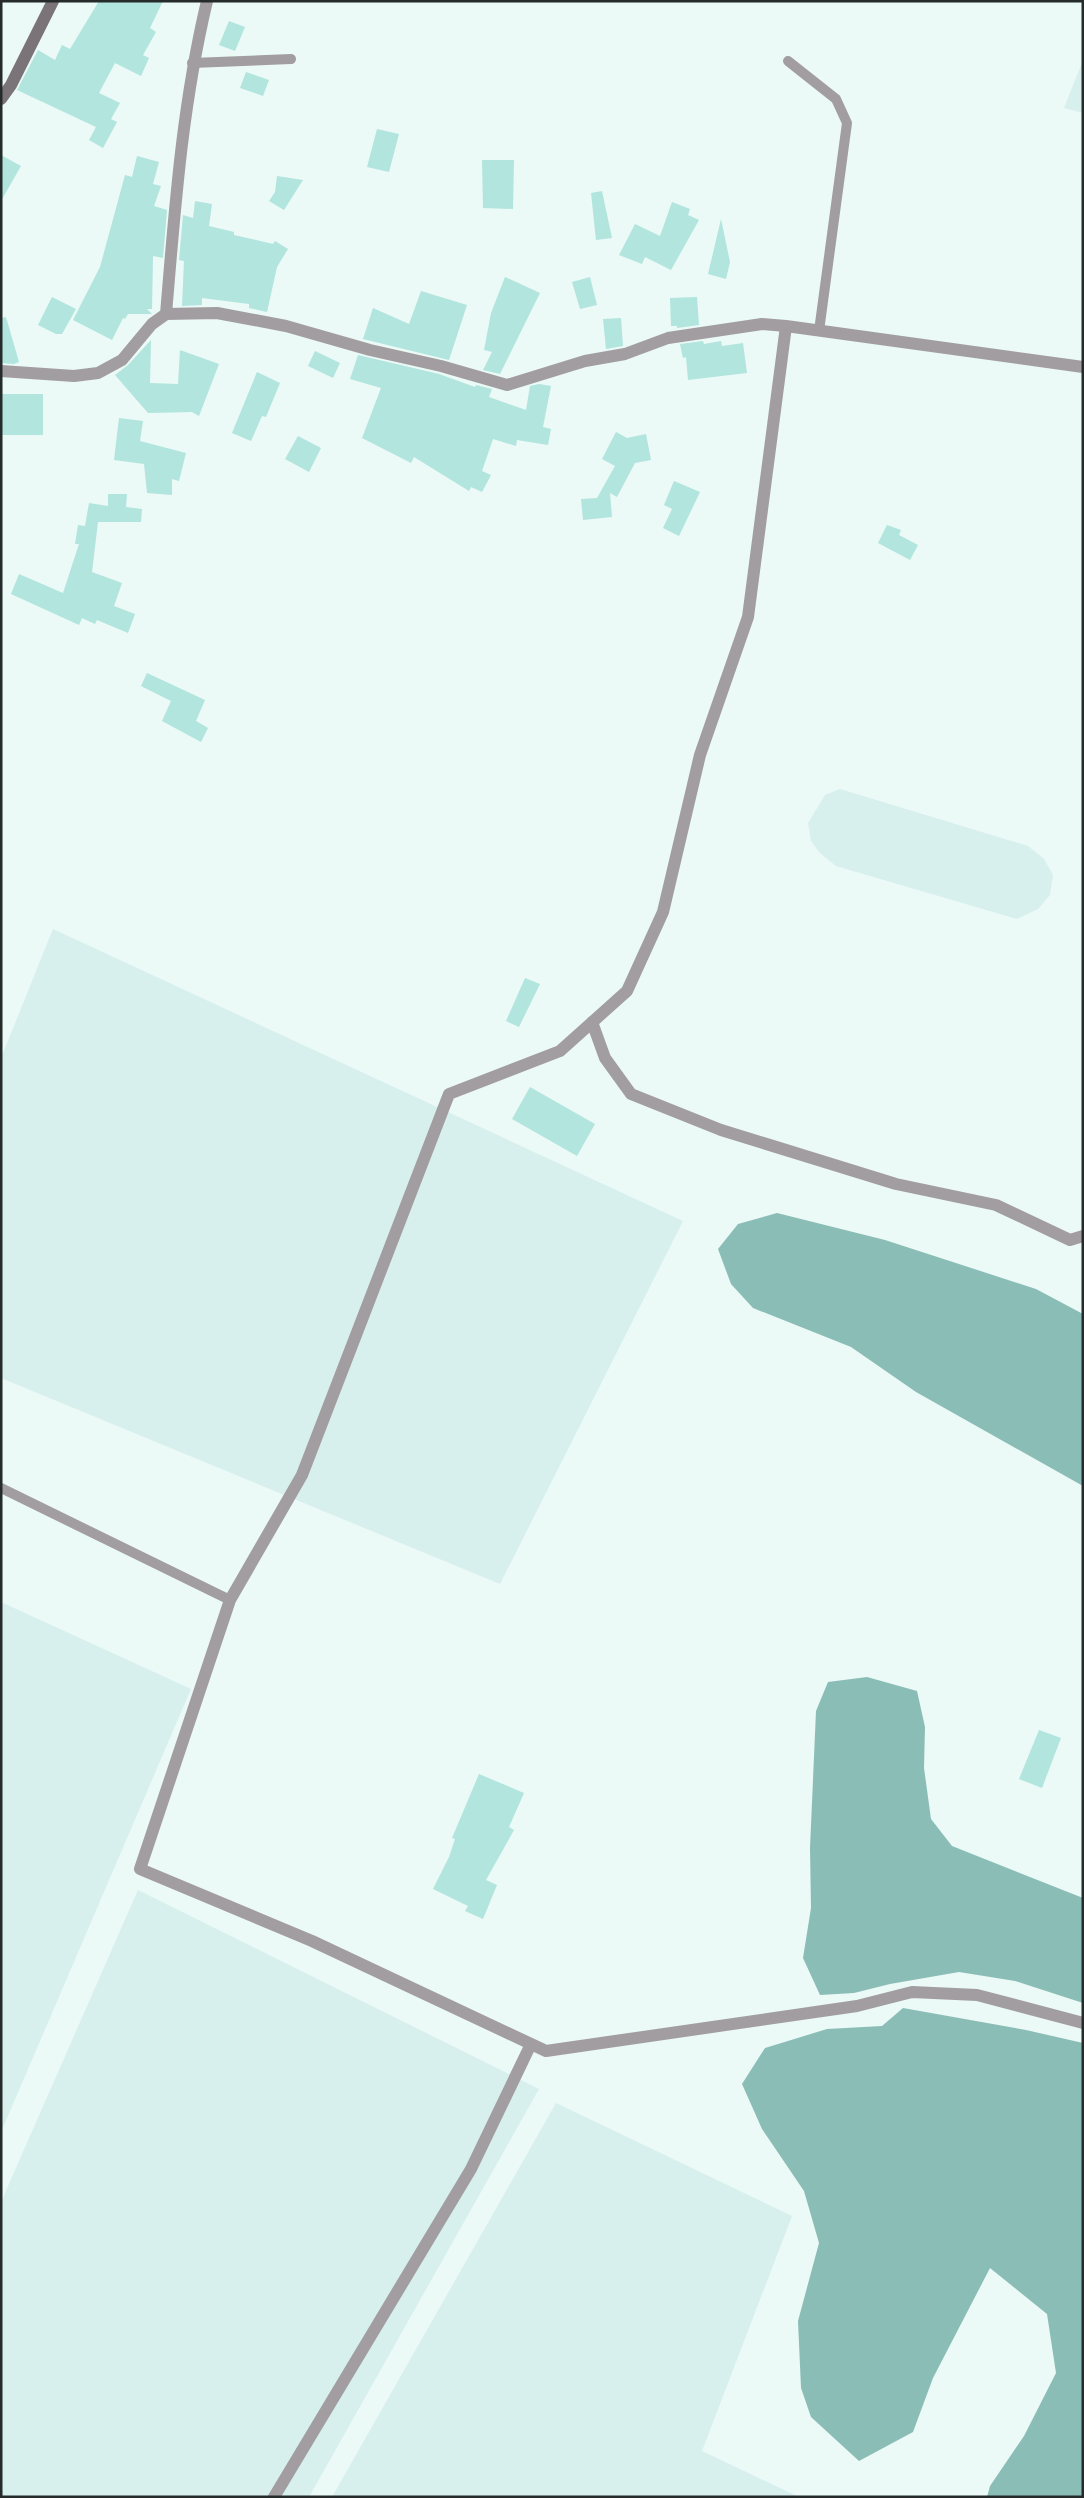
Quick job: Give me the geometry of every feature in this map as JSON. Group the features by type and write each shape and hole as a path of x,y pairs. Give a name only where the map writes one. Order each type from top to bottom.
{"main road":[{"path":"1,99 11,85 53,1"}],"street":[{"path":"166,314 176,183 192,63 207,1"},
{"path":"1,371 49,375 98,373 122,360 152,324 166,314 217,313 286,326 370,350 441,366 507,385 585,361 625,354 668,338 762,324 1083,367"},
{"path":"786,326 748,617 700,755 663,912 627,992 560,1051 449,1094 302,1475 230,1600 140,1869 312,1941 546,2051 857,2006 912,1992 977,1995 1083,2023"},
{"path":"592,1022 605,1058 631,1094 730,1133 896,1184 996,1205 1070,1240 1083,1236"},
{"path":"274,2497 471,2169 531,2044"}],"lane":[{"path":"192,63 291,58"},
{"path":"788,61 836,99 847,123 819,331"},
{"path":"1,1488 230,1600"}],"shaded area":[{"path":"1083,60 1083,113 1064,108"},
{"path":"840,789 1028,846 1044,859 1053,875 1050,895 1038,909 1017,919 836,866 820,853 811,841 808,823 825,795"},
{"path":"53,929 683,1221 500,1584 1,1378 1,1058"},
{"path":"1,1602 191,1689 1,2132"},
{"path":"138,1890 539,2089 309,2497 1,2497 1,2202"},
{"path":"556,2103 792,2216 702,2451 799,2497 332,2497"}],"water":[{"path":"777,1213 885,1240 1036,1289 1083,1314 1083,1486 916,1392 851,1347 753,1308 731,1284 718,1249 738,1224"},
{"path":"867,1677 917,1691 925,1727 924,1768 931,1819 952,1846 1083,1898 1083,2003 1015,1981 959,1972 890,1984 854,1993 820,1995 803,1958 811,1908 810,1848 816,1711 828,1682"},
{"path":"903,2008 1026,2030 1083,2043 1083,2497 987,2497 990,2486 1024,2436 1056,2373 1047,2314 990,2268 933,2378 913,2432 859,2461 811,2417 801,2388 798,2321 819,2243 804,2191 762,2129 742,2084 765,2048 827,2029 882,2026"}],"building":[{"path":"99,1 163,1 150,28 156,32 143,55 149,58 141,76 115,63 99,93 120,103 111,119 117,122 103,148 89,140 96,127 17,90 38,50 55,60 62,45 70,49"},
{"path":"229,21 245,27 235,51 219,45"},
{"path":"246,72 269,80 263,96 240,88"},
{"path":"377,129 399,134 389,172 367,167"},
{"path":"1,155 21,166 1,201"},
{"path":"137,156 159,162 153,184 161,186 154,206 167,210 163,258 153,256 152,309 147,309 152,314 128,314 125,319 123,318 112,340 73,320 100,267 125,175 132,177"},
{"path":"482,160 514,160 513,209 483,208"},
{"path":"277,176 303,180 284,210 269,201 275,192"},
{"path":"602,191 612,238 596,240 591,193"},
{"path":"195,201 212,204 209,226 234,232 234,235 273,244 275,241 288,249 277,267 267,312 249,308 249,304 202,298 202,305 182,306 184,261 179,260 183,215 193,218"},
{"path":"672,202 690,209 688,215 699,220 671,270 645,257 642,264 619,255 635,224 660,236"},
{"path":"721,219 730,262 726,279 708,274"},
{"path":"505,277 540,293 500,374 483,370 492,352 484,350 491,313"},
{"path":"590,277 597,305 580,309 572,282"},
{"path":"421,291 467,305 449,360 363,339 373,308 409,324"},
{"path":"52,297 76,309 62,334 56,334 38,325"},
{"path":"697,297 699,325 677,328 677,326 671,326 670,298"},
{"path":"6,317 19,362 14,364 1,363 1,318"},
{"path":"621,318 623,346 606,349 603,319"},
{"path":"151,340 150,383 178,384 180,350 219,364 199,416 192,412 148,413 115,375 128,365"},
{"path":"703,341 704,344 721,341 722,346 743,343 747,373 688,380 686,357 683,358 680,344"},
{"path":"315,351 340,363 333,378 308,366"},
{"path":"358,355 439,374 475,387 476,385 492,389 489,397 526,410 530,386 539,384 551,386 543,427 551,429 548,445 517,440 516,446 493,439 482,471 491,475 482,492 471,487 469,491 414,457 411,463 362,438 381,388 350,379"},
{"path":"257,372 280,383 266,417 262,416 251,441 232,433"},
{"path":"1,394 43,394 43,435 1,435"},
{"path":"119,418 143,421 140,441 186,453 179,481 172,479 172,495 147,493 144,464 114,460"},
{"path":"616,432 627,438 646,434 651,460 635,463 617,497 610,493 612,517 583,520 581,499 597,498 615,466 602,459"},
{"path":"298,436 321,448 309,472 285,459"},
{"path":"674,481 700,492 679,536 663,528 672,509 664,505"},
{"path":"108,494 127,494 126,507 142,509 141,522 98,522 92,572 122,583 114,606 135,614 128,633 97,620 95,624 82,618 79,625 11,594 19,574 63,593 79,544 75,544 78,525 85,526 89,503 108,506"},
{"path":"887,525 901,530 899,535 918,545 910,560 878,543"},
{"path":"147,673 205,700 196,721 208,728 201,742 162,721 171,701 141,686"},
{"path":"525,978 540,984 519,1027 506,1021"},
{"path":"530,1087 595,1124 577,1156 512,1119"},
{"path":"1039,1730 1061,1738 1042,1788 1019,1779"},
{"path":"479,1774 524,1793 509,1827 514,1830 486,1880 497,1885 483,1919 465,1911 468,1906 433,1889 449,1857 455,1839 452,1838"}]}
